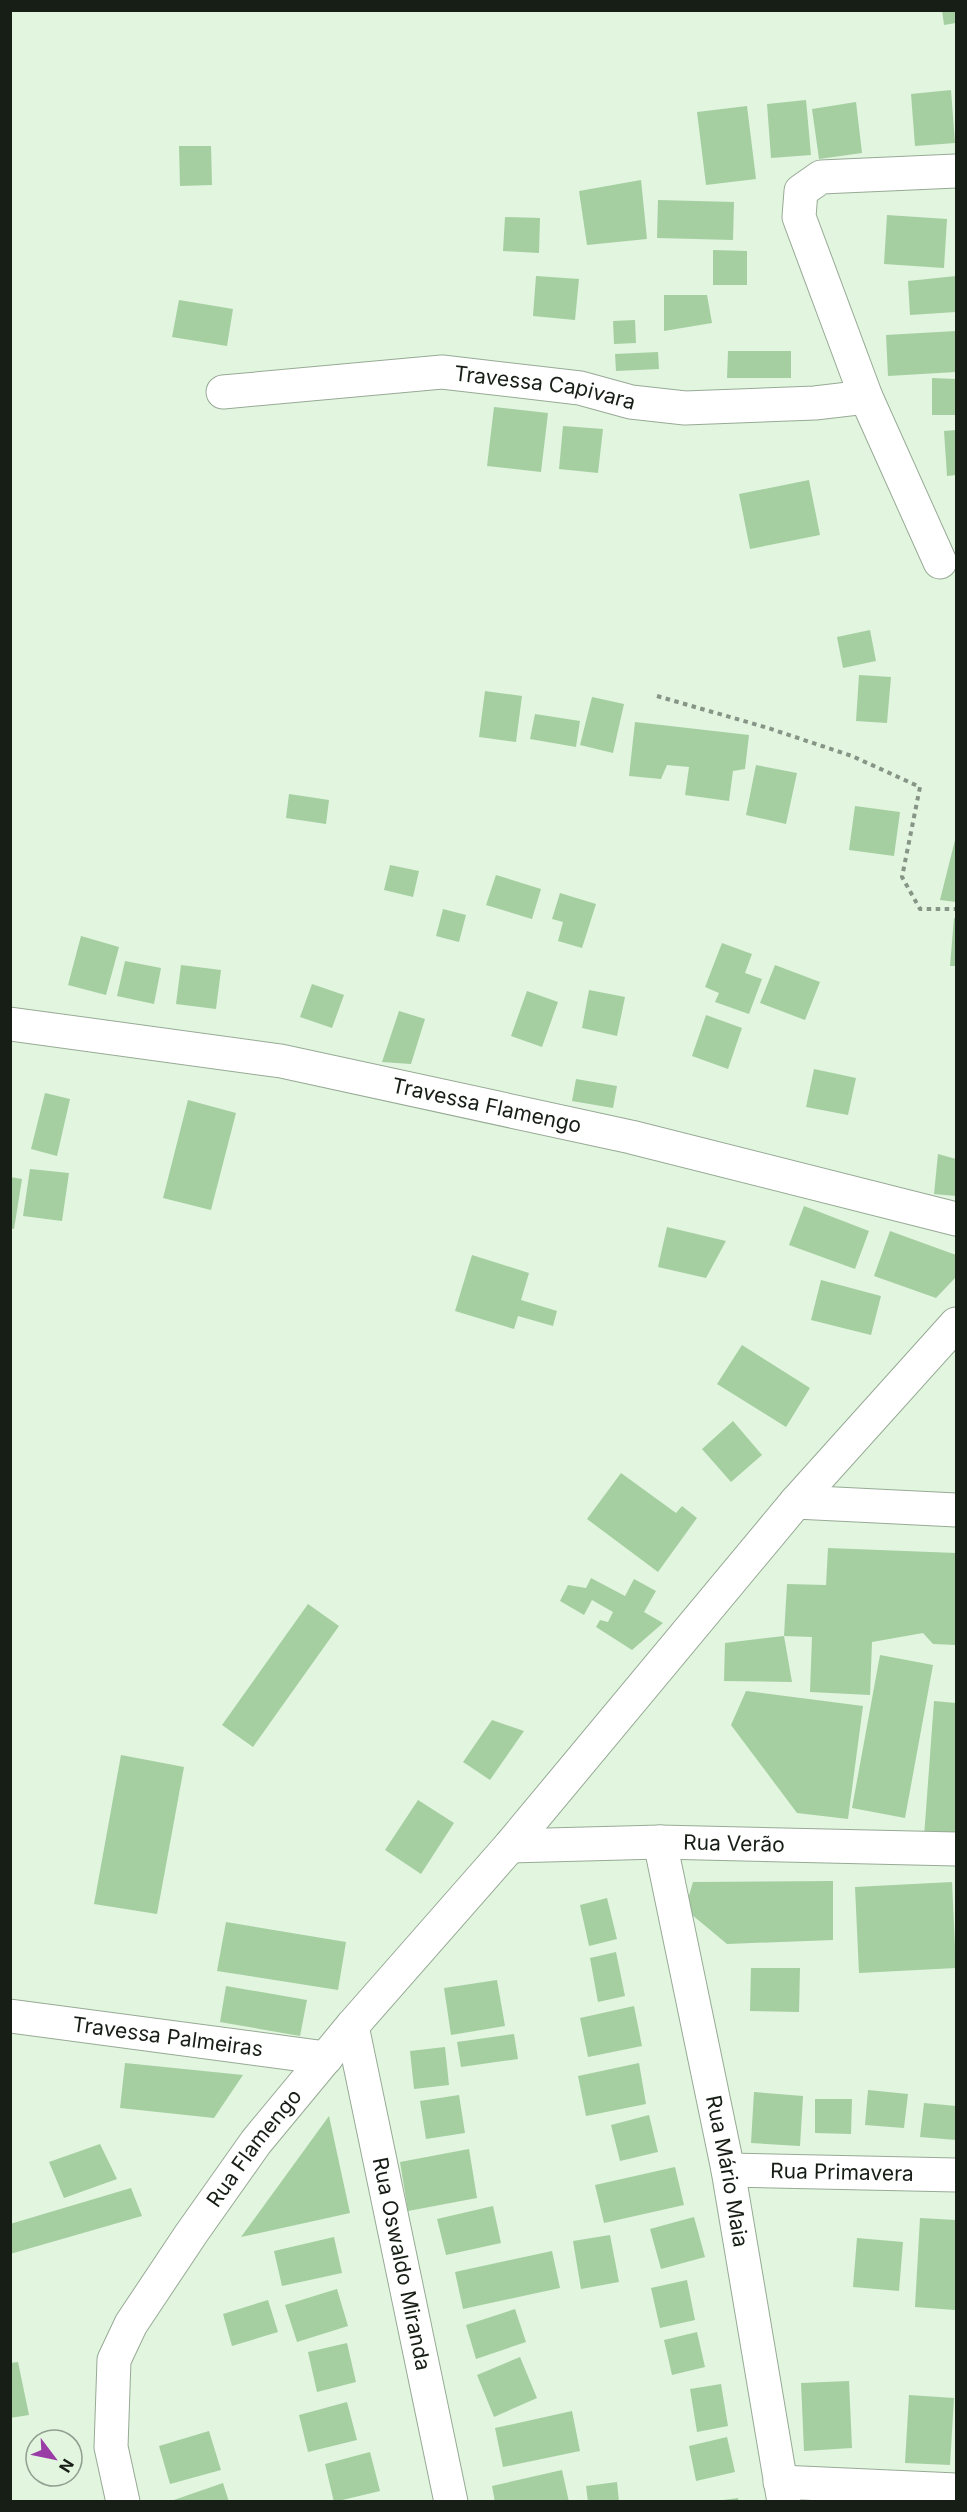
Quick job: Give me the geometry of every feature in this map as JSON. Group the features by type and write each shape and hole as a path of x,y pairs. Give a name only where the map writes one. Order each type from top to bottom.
{"street":[{"path":"940,562 866,397 799,218 801,191 821,177 957,171"},
{"name":"Travessa Capivara","path":"224,392 442,372 580,388 631,402 685,408 815,403 866,397"},
{"name":"Travessa Flamengo","path":"10,1024 281,1060 631,1137 957,1219"},
{"name":"Rua Flamengo","path":"123,2502 111,2447 114,2360 131,2324 256,2142 352,2026 510,1846 796,1502 957,1324"},
{"path":"796,1502 957,1510"},
{"name":"Rua Verão","path":"510,1846 660,1842 957,1849"},
{"name":"Rua Mário Maia","path":"660,1842 728,2170 782,2492"},
{"name":"Travessa Palmeiras","path":"10,2016 326,2058"},
{"name":"Rua Oswaldo Miranda","path":"352,2026 451,2502"},
{"name":"Rua Primavera","path":"728,2170 957,2175"},
{"path":"782,2492 957,2490"}],"path":[{"path":"657,696 768,728 852,756 920,787 902,877 920,909 957,909"}],"building":[{"path":"942,10 956,10 956,23 944,25"},
{"path":"951,90 955,143 915,146 911,94"},
{"path":"806,100 811,155 771,158 767,104"},
{"path":"856,102 862,153 819,159 812,109"},
{"path":"747,106 756,179 706,185 697,112"},
{"path":"179,146 211,146 212,185 180,186"},
{"path":"641,180 647,239 587,245 579,191"},
{"path":"658,200 734,202 733,240 657,238"},
{"path":"887,215 947,219 944,268 884,264"},
{"path":"505,217 540,218 539,253 503,251"},
{"path":"713,250 747,251 747,285 713,285"},
{"path":"536,276 579,279 575,320 533,316"},
{"path":"956,276 956,312 910,315 908,281"},
{"path":"664,295 707,295 712,323 664,331"},
{"path":"179,300 233,309 227,346 172,337"},
{"path":"635,320 636,343 614,344 613,321"},
{"path":"956,331 956,372 888,376 886,335"},
{"path":"728,351 791,351 791,378 727,378"},
{"path":"658,352 659,369 616,371 615,354"},
{"path":"932,378 956,379 956,415 932,415"},
{"path":"494,407 548,413 541,472 487,466"},
{"path":"563,426 603,429 598,473 559,469"},
{"path":"956,430 956,475 947,476 944,431"},
{"path":"809,480 820,535 750,549 739,494"},
{"path":"870,630 876,661 843,668 837,637"},
{"path":"859,675 891,677 887,723 856,721"},
{"path":"485,691 522,696 516,742 479,737"},
{"path":"592,697 624,704 613,753 580,745"},
{"path":"535,714 580,721 576,747 530,739"},
{"path":"635,722 749,735 745,769 733,771 729,801 685,795 689,767 667,765 661,779 629,776"},
{"path":"756,765 797,773 786,824 746,815"},
{"path":"289,794 329,800 326,824 286,818"},
{"path":"855,806 900,812 894,856 849,850"},
{"path":"956,836 956,902 940,900"},
{"path":"390,865 419,871 413,897 384,890"},
{"path":"496,875 541,889 532,919 486,905"},
{"path":"560,893 596,904 582,948 558,941 563,922 552,919"},
{"path":"443,909 466,915 459,942 436,936"},
{"path":"954,918 956,918 956,966 950,966"},
{"path":"81,936 119,947 106,995 68,985"},
{"path":"722,943 752,954 745,973 762,979 749,1014 715,1002 719,993 705,987"},
{"path":"125,961 161,968 154,1004 117,996"},
{"path":"181,965 221,970 216,1009 176,1004"},
{"path":"775,965 820,982 805,1020 760,1003"},
{"path":"312,984 344,995 332,1028 300,1017"},
{"path":"589,990 625,997 617,1036 582,1028"},
{"path":"527,991 558,1002 542,1047 511,1036"},
{"path":"399,1011 425,1019 411,1064 382,1062"},
{"path":"706,1015 742,1028 728,1069 692,1056"},
{"path":"814,1069 856,1078 848,1115 806,1107"},
{"path":"576,1079 617,1086 613,1108 572,1101"},
{"path":"45,1093 70,1099 57,1156 31,1149"},
{"path":"188,1100 236,1113 211,1210 163,1198"},
{"path":"938,1154 956,1159 956,1196 934,1194"},
{"path":"30,1169 69,1173 62,1221 23,1216"},
{"path":"10,1177 22,1179 14,1229 10,1228"},
{"path":"804,1206 869,1231 855,1269 789,1245"},
{"path":"667,1227 726,1241 706,1278 658,1267"},
{"path":"890,1231 956,1255 956,1277 936,1298 874,1276"},
{"path":"472,1255 529,1273 521,1300 557,1311 553,1326 518,1316 514,1329 455,1311"},
{"path":"821,1280 881,1296 871,1335 811,1320"},
{"path":"742,1345 810,1388 786,1427 717,1384"},
{"path":"733,1421 762,1455 731,1482 702,1449"},
{"path":"621,1473 676,1513 682,1506 697,1518 658,1572 587,1519"},
{"path":"828,1548 956,1553 956,1645 933,1644 923,1633 872,1642 870,1695 810,1692 812,1637 784,1636 787,1584 826,1585"},
{"path":"591,1578 625,1596 634,1579 656,1591 644,1612 663,1623 632,1650 596,1627 600,1620 608,1622 613,1612 592,1600 584,1615 560,1601 568,1585 586,1588"},
{"path":"308,1604 339,1626 253,1747 222,1725"},
{"path":"784,1636 792,1682 724,1681 725,1643"},
{"path":"880,1655 933,1665 905,1818 852,1808"},
{"path":"746,1691 863,1706 848,1819 797,1813 731,1725"},
{"path":"934,1701 956,1703 956,1840 924,1837"},
{"path":"492,1720 524,1731 490,1780 463,1762"},
{"path":"121,1755 184,1767 157,1914 94,1904"},
{"path":"418,1800 454,1823 421,1874 385,1850"},
{"path":"833,1881 833,1940 727,1944 685,1909 693,1882"},
{"path":"952,1882 956,1968 859,1973 855,1887"},
{"path":"607,1898 617,1939 589,1946 580,1905"},
{"path":"226,1922 346,1942 338,1990 217,1971"},
{"path":"616,1952 625,1996 598,2002 590,1958"},
{"path":"751,1968 800,1968 799,2012 750,2011"},
{"path":"497,1980 505,2026 451,2035 444,1988"},
{"path":"226,1986 307,2000 300,2036 220,2022"},
{"path":"634,2006 642,2046 588,2057 580,2018"},
{"path":"514,2034 518,2059 461,2067 457,2042"},
{"path":"445,2047 449,2085 414,2089 410,2051"},
{"path":"125,2063 243,2075 214,2118 120,2108"},
{"path":"639,2063 646,2104 586,2116 578,2076"},
{"path":"868,2090 908,2094 904,2128 865,2125"},
{"path":"754,2092 803,2096 800,2146 751,2143"},
{"path":"459,2095 465,2133 426,2139 420,2101"},
{"path":"815,2099 852,2099 851,2134 815,2133"},
{"path":"924,2103 956,2106 956,2140 920,2137"},
{"path":"649,2115 658,2152 620,2161 611,2125"},
{"path":"329,2116 350,2213 241,2237"},
{"path":"100,2144 117,2179 64,2198 49,2162"},
{"path":"469,2149 477,2198 408,2211 400,2162"},
{"path":"675,2167 684,2205 604,2223 595,2185"},
{"path":"131,2188 142,2216 10,2254 10,2224"},
{"path":"493,2206 501,2243 446,2255 437,2219"},
{"path":"694,2217 705,2257 661,2269 650,2229"},
{"path":"920,2218 956,2220 955,2310 915,2307"},
{"path":"610,2235 619,2282 581,2289 573,2241"},
{"path":"334,2237 342,2273 282,2286 274,2251"},
{"path":"857,2238 903,2242 899,2291 853,2287"},
{"path":"552,2251 560,2288 463,2309 455,2272"},
{"path":"687,2280 695,2320 660,2328 651,2288"},
{"path":"337,2289 348,2326 297,2342 285,2305"},
{"path":"268,2300 278,2332 232,2346 223,2314"},
{"path":"515,2309 526,2342 476,2359 466,2325"},
{"path":"697,2332 705,2367 672,2375 664,2340"},
{"path":"347,2343 356,2382 317,2392 308,2352"},
{"path":"520,2357 537,2398 494,2417 477,2375"},
{"path":"18,2362 29,2415 10,2418 10,2363"},
{"path":"849,2381 852,2448 804,2451 801,2383"},
{"path":"721,2384 728,2426 697,2432 690,2389"},
{"path":"909,2395 954,2398 950,2465 905,2463"},
{"path":"347,2402 357,2440 308,2452 299,2415"},
{"path":"572,2411 580,2451 503,2467 495,2428"},
{"path":"209,2431 221,2470 170,2484 159,2446"},
{"path":"727,2437 735,2472 696,2481 689,2446"},
{"path":"370,2452 380,2491 334,2502 325,2464"},
{"path":"562,2470 569,2502 495,2502 492,2486"},
{"path":"617,2482 619,2502 588,2502 586,2486"},
{"path":"223,2483 229,2502 171,2502 171,2501"},
{"path":"738,2498 739,2502 723,2502 723,2500"}]}
